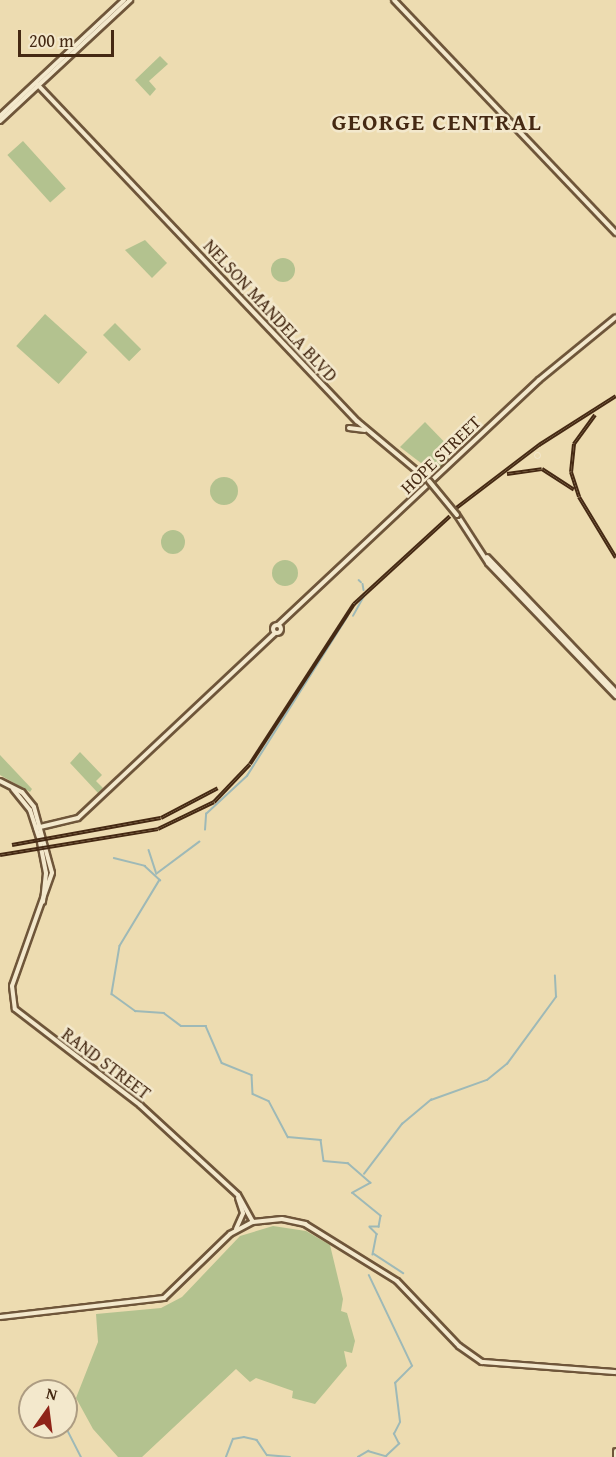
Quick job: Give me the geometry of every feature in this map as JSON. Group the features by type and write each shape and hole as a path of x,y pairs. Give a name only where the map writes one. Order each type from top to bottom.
{"street":[{"path":"0,116 124,0"},
{"path":"0,122 130,0"},
{"path":"394,0 616,233"},
{"path":"34,84 41,83"},
{"name":"NELSON MANDELA BLVD","path":"41,83 372,433 429,481 481,551 616,694"},
{"name":"HOPE STREET","path":"39,828 78,818 539,380 616,317"},
{"path":"350,428 372,433"},
{"name":"RAND STREET","path":"0,781 10,786 27,803 39,828 51,884 12,986 18,1015 135,1100 232,1190 253,1222"},
{"path":"232,1190 243,1213 232,1233"},
{"path":"0,1317 164,1298 232,1233 253,1222 290,1220 317,1231 406,1288 459,1346 482,1362 616,1372"}],"green space":[{"path":"160,56 168,64 149,81 156,89 150,96 135,80"},
{"path":"23,141 66,189 50,203 7,155"},
{"path":"145,240 167,263 152,278 125,250"},
{"path":"283,258 288,259 294,265 294,275 288,281 283,282 278,281 272,275 271,270 272,265 278,259"},
{"path":"45,314 87,352 59,384 16,346"},
{"path":"115,323 141,349 129,361 103,335"},
{"path":"425,422 455,453 434,473 400,447"},
{"path":"224,477 234,481 238,491 234,501 224,505 214,501 210,491 214,481"},
{"path":"173,530 181,534 185,542 181,550 173,554 165,550 161,542 165,534"},
{"path":"285,560 294,564 298,573 294,582 285,586 276,582 272,573 276,564"},
{"path":"80,752 102,775 96,781 103,788 98,793 70,763"},
{"path":"0,755 32,789 30,792 0,775"},
{"path":"273,1226 306,1231 330,1245 343,1299 341,1311 347,1313 355,1341 352,1353 344,1351 347,1366 315,1404 292,1398 293,1391 256,1378 250,1382 236,1369 142,1457 118,1457 93,1429 78,1402 78,1393 98,1342 96,1314 161,1308 182,1297 240,1236"}],"waterway":[{"path":"363,584 364,590"},
{"path":"353,616 364,596"},
{"path":"205,830 206,814 247,776 347,617"},
{"path":"156,874 199,842"},
{"path":"149,850 156,872"},
{"path":"114,858 145,866 160,880 120,946 112,994 135,1011 164,1013 181,1026 206,1026 222,1063 252,1075 253,1094 269,1101 288,1137 321,1140 324,1161 348,1163 371,1183 353,1193 381,1216 379,1227 370,1227 377,1234 373,1255"},
{"path":"364,1174 402,1124 431,1100 487,1080 507,1064 556,997 555,976"},
{"path":"374,1254 403,1273"},
{"path":"358,1457 368,1451 386,1456 399,1444 394,1434 400,1422 395,1383 412,1366 369,1276"},
{"path":"226,1457 233,1439 244,1437 257,1440 267,1455 290,1457"},
{"path":"72,1439 81,1457"}],"railway":[{"path":"455,509 539,445 616,396"},
{"path":"595,415 574,444 571,472 579,497 616,558"},
{"path":"538,452 542,456 538,460 534,456 538,452"},
{"path":"507,474 542,469 574,490"},
{"path":"0,855 158,829 214,802 250,764 354,604 450,516"},
{"path":"12,845 161,818 218,788"}],"district":[{"name":"GEORGE CENTRAL","path":"437,122"}]}
